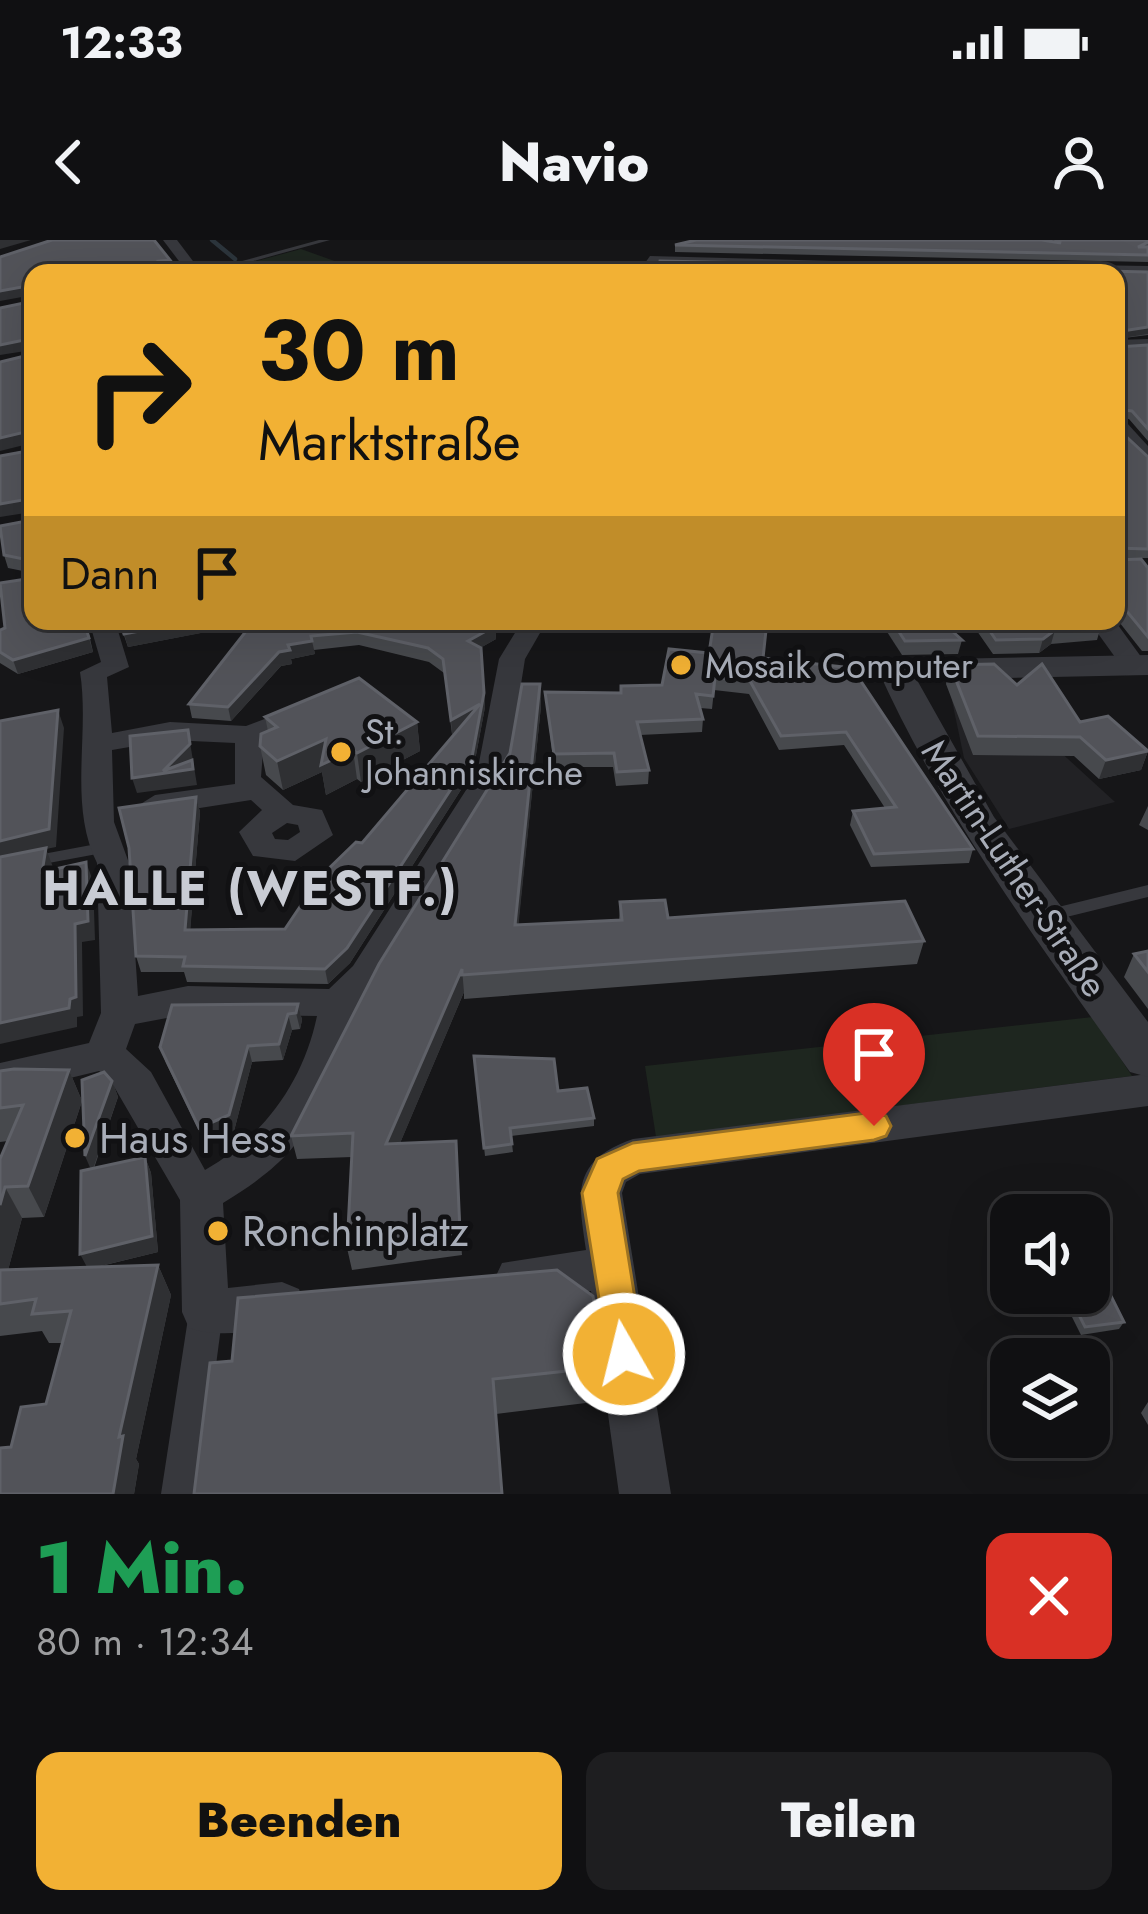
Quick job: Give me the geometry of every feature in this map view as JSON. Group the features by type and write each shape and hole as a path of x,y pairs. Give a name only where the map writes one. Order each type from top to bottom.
{"street":[{"path":"170,240 190,264"},
{"path":"646,264 659,240"},
{"path":"993,246 1004,264"},
{"path":"650,260 790,264"},
{"path":"1125,433 1148,458"},
{"path":"104,1055 120,1012 113,863 101,830 98,744 102,721 93,672 116,667 105,630"},
{"path":"1110,630 1141,665"},
{"path":"201,1194 259,1160 282,1137 332,1041 338,1003 366,975 492,772 512,659 527,633"},
{"name":"Martin-Luther-Straße","path":"1141,665 895,670 932,754 1148,1058"},
{"path":"98,744 186,730 250,735 336,699"},
{"path":"250,735 246,779 284,813"},
{"path":"101,830 254,787"},
{"path":"120,1012 188,1000 338,1003"},
{"path":"0,1078 104,1055 124,1065 139,1082 180,1175 201,1194 206,1312 180,1494"},
{"path":"645,1494 611,1268 602,1181 609,1170 633,1157 1148,1090"},
{"path":"472,1283 611,1268"},
{"path":"206,1312 332,1299"}],"lane":[{"path":"233,264 327,240"},
{"path":"0,867 101,830"},
{"path":"1045,916 1148,891"}],"shaded area":[{"path":"301,249 343,264 246,264"},
{"path":"951,696 1045,738 1115,802 1009,829 964,758"},
{"path":"1093,1017 1132,1076 656,1137 645,1066"}],"building":[{"path":"52,240 154,240 170,260 160,261 165,264 24,264 24,287 0,291 0,257"},
{"path":"696,240 1148,240 1138,247 1148,247 1148,255 675,245"},
{"path":"660,261 793,264 660,264"},
{"path":"1125,271 1148,272 1148,327 1125,331"},
{"path":"24,303 24,340 0,345 0,308"},
{"path":"1148,345 1148,429 1132,411 1125,410 1125,347"},
{"path":"24,356 24,432 0,438 0,362"},
{"path":"1125,435 1148,457 1148,549 1125,548"},
{"path":"24,452 24,500 0,504 0,456"},
{"path":"24,522 24,559 4,555 0,526"},
{"path":"1141,559 1148,568 1148,637 1125,609 1125,560"},
{"path":"24,579 24,630 87,630 89,638 13,660 0,652 0,630 5,628 0,583"},
{"path":"247,630 488,630 468,641 481,648 484,693 472,757 347,948 325,969 183,966 185,957 136,956 129,848 119,808 196,797 185,930 285,929 320,877 356,842 362,843 480,704 451,720 443,659 428,648 357,632 311,636 312,641 288,645 290,650 279,652 228,707 189,704"},
{"path":"713,630 766,630 763,658 852,668 973,849 874,854 853,811 896,807 846,732 781,736 750,681 715,677 713,696 696,694 703,719 637,722 649,770 617,772 614,753 554,754 545,692 621,693 621,686 662,685 669,649 709,653"},
{"path":"898,630 951,630 962,640 905,641"},
{"path":"989,630 1055,630 1043,639 996,640"},
{"path":"994,664 1017,685 1042,664 1080,722 1108,716 1148,751 1106,760 1080,737 978,736 950,665"},
{"path":"359,678 417,722 357,753 353,750 321,765 326,739 277,761 260,746 261,734 277,727 265,717"},
{"path":"522,684 540,684 515,925 622,920 620,902 665,900 668,918 905,901 924,941 462,975 462,969 386,1144 456,1141 460,1232 347,1248 353,1133 291,1136 379,964 510,753"},
{"path":"58,710 49,829 0,841 0,721"},
{"path":"188,730 190,744 163,771 192,760 193,769 132,778 130,736"},
{"path":"46,848 42,872 86,862 88,921 75,924 76,997 70,999 69,1008 0,1023 0,857"},
{"path":"1148,951 1148,972 1134,954"},
{"path":"298,1004 296,1013 288,1014 279,1044 248,1046 229,1115 199,1128 160,1047 172,1005"},
{"path":"474,1056 554,1059 558,1091 587,1088 594,1118 510,1128 512,1144 484,1148"},
{"path":"69,1070 28,1186 5,1187 0,1205 0,1159 23,1105 0,1108 0,1071"},
{"path":"104,1072 112,1081 85,1156 82,1080"},
{"path":"145,1157 152,1236 80,1254 81,1171"},
{"path":"158,1265 119,1437 123,1436 113,1494 0,1494 0,1448 11,1447 21,1407 46,1404 71,1311 32,1314 36,1299 0,1304 0,1270"},
{"path":"557,1270 593,1296 596,1315 589,1323 595,1368 493,1379 502,1494 194,1494 210,1363 232,1361 238,1298"},
{"path":"1110,1294 1124,1322 1085,1327 1078,1314 1110,1314"}],"waterway":[{"path":"212,240 235,259"}],"place":[{"name":"Mosaik Computer","path":"681,665"},
{"name":"St. Johanniskirche","path":"341,752"},
{"name":"Haus Hess","path":"75,1138"},
{"name":"Ronchinplatz","path":"218,1231"}],"district":[{"name":"HALLE (WESTF.)","path":"251,888"}],"route":[{"path":"624,1354 600,1193 609,1170 633,1157 874,1126"}]}
